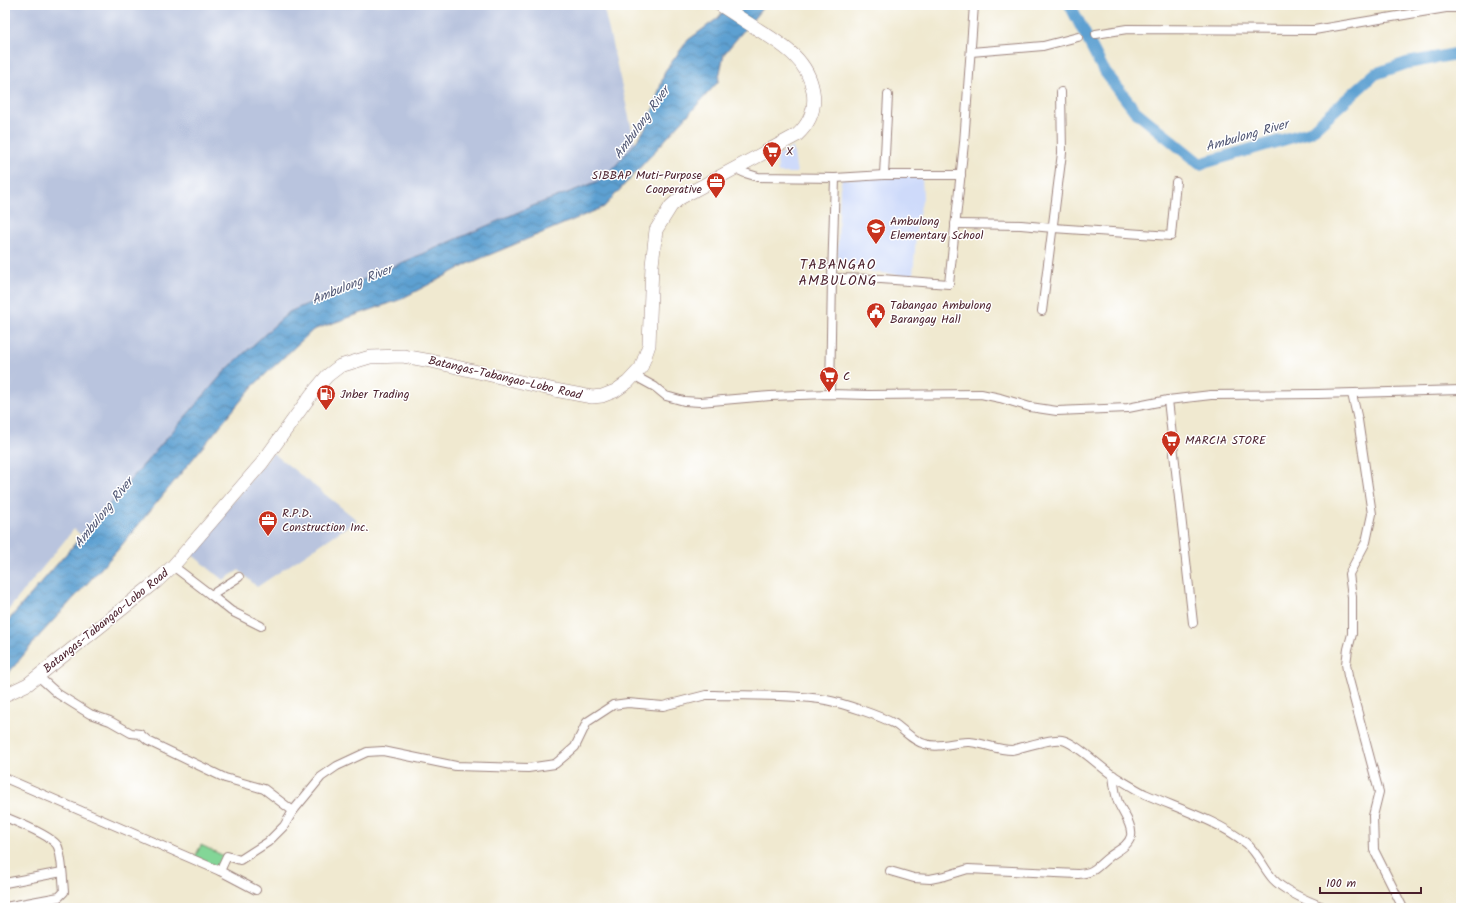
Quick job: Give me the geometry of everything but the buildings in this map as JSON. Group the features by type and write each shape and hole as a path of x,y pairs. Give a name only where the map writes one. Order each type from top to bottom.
{"main road":[{"name":"Batangas-Tabangao-Lobo Road","path":"5,695 19,690 38,676 156,582 173,566 262,463 327,376 340,366 370,357 403,356 592,397 615,392 635,376 641,368 649,345 652,265 656,230 671,206 680,198 796,134 809,121 813,113 814,99 812,86 807,72 799,59 784,45 720,5"}],"street":[{"path":"832,278 881,279 949,284 961,175 974,5"},
{"path":"1096,34 1126,29 1314,30 1446,8 1461,8"},
{"path":"971,52 1043,46 1078,37"},
{"path":"1042,311 1054,228 1062,153 1060,92"},
{"path":"884,175 888,95"},
{"path":"734,168 758,177 835,178 884,175 961,175"},
{"path":"830,394 835,178"},
{"path":"955,224 1021,224 1054,228 1171,236 1176,182"},
{"path":"635,376 655,387 666,396 684,401 700,402 770,396 830,394 980,394 1030,407 1057,411 1128,408 1168,400 1211,395 1352,394 1461,390"},
{"path":"1352,394 1358,420 1372,514 1366,542 1349,574 1352,597 1352,634 1346,664 1379,792 1373,816 1374,850 1403,908"},
{"path":"1168,400 1193,623"},
{"path":"173,566 231,611 261,626"},
{"path":"211,595 239,577"},
{"path":"38,676 58,694 90,714 131,733 140,734 148,741 225,778 264,789 292,811"},
{"path":"220,871 227,856 240,860 268,842 284,826 292,811 321,778 337,766 367,752 375,750 383,751 456,766 528,768 555,764 575,747 587,722 613,704 628,703 663,706 706,695 788,697 826,700 882,719 894,724 916,740 926,745 970,742 1004,750 1012,750 1056,740 1068,742 1113,775 1144,793 1191,813 1232,834 1252,850 1273,879 1282,887 1326,908"},
{"path":"890,871 914,878 930,879 968,869 1036,873 1089,873 1109,856 1119,851 1128,842 1130,837 1131,830 1118,802 1113,775"},
{"path":"5,778 220,871 256,890"},
{"path":"5,816 47,837 57,845 61,859 64,892 59,897 5,907"},
{"path":"5,883 62,872"}],"shaded area":[{"path":"5,5 603,5 635,143 604,179 530,207 289,312 226,370 82,536 74,529 5,614"},
{"path":"793,147 797,173 778,173 777,157"},
{"name":"Ambulong Elementary School","path":"922,175 923,198 917,222 913,277 837,267 840,188 842,179"},
{"name":"R.P.D. Construction Inc.","path":"273,453 357,520 257,587 239,570 223,580 190,553"}],"green space":[{"path":"201,845 226,857 220,869 195,857"}],"water":[{"path":"728,5 765,5 724,54 718,82 604,207 470,263 399,300 313,330 253,386 116,552 40,635 5,676 5,624 226,370 289,312 530,207 604,179 635,143 649,123 665,71 688,40 718,18"}],"waterway":[{"name":"Ambulong River","path":"1070,5 1103,69 1135,111 1200,164 1310,132 1375,74 1407,63 1461,53"}],"place":[{"name":"X","path":"772,168"},
{"name":"SIBBAP Muti-Purpose Cooperative","path":"716,199"},
{"name":"Ambulong Elementary School","path":"876,245"},
{"name":"Tabangao Ambulong Barangay Hall","path":"876,329"},
{"name":"C","path":"829,393"},
{"name":"Jnber Trading","path":"326,411"},
{"name":"MARCIA STORE","path":"1171,457"},
{"name":"R.P.D. Construction Inc.","path":"268,537"}],"district":[{"name":"TABANGAO AMBULONG","path":"838,274"}]}
